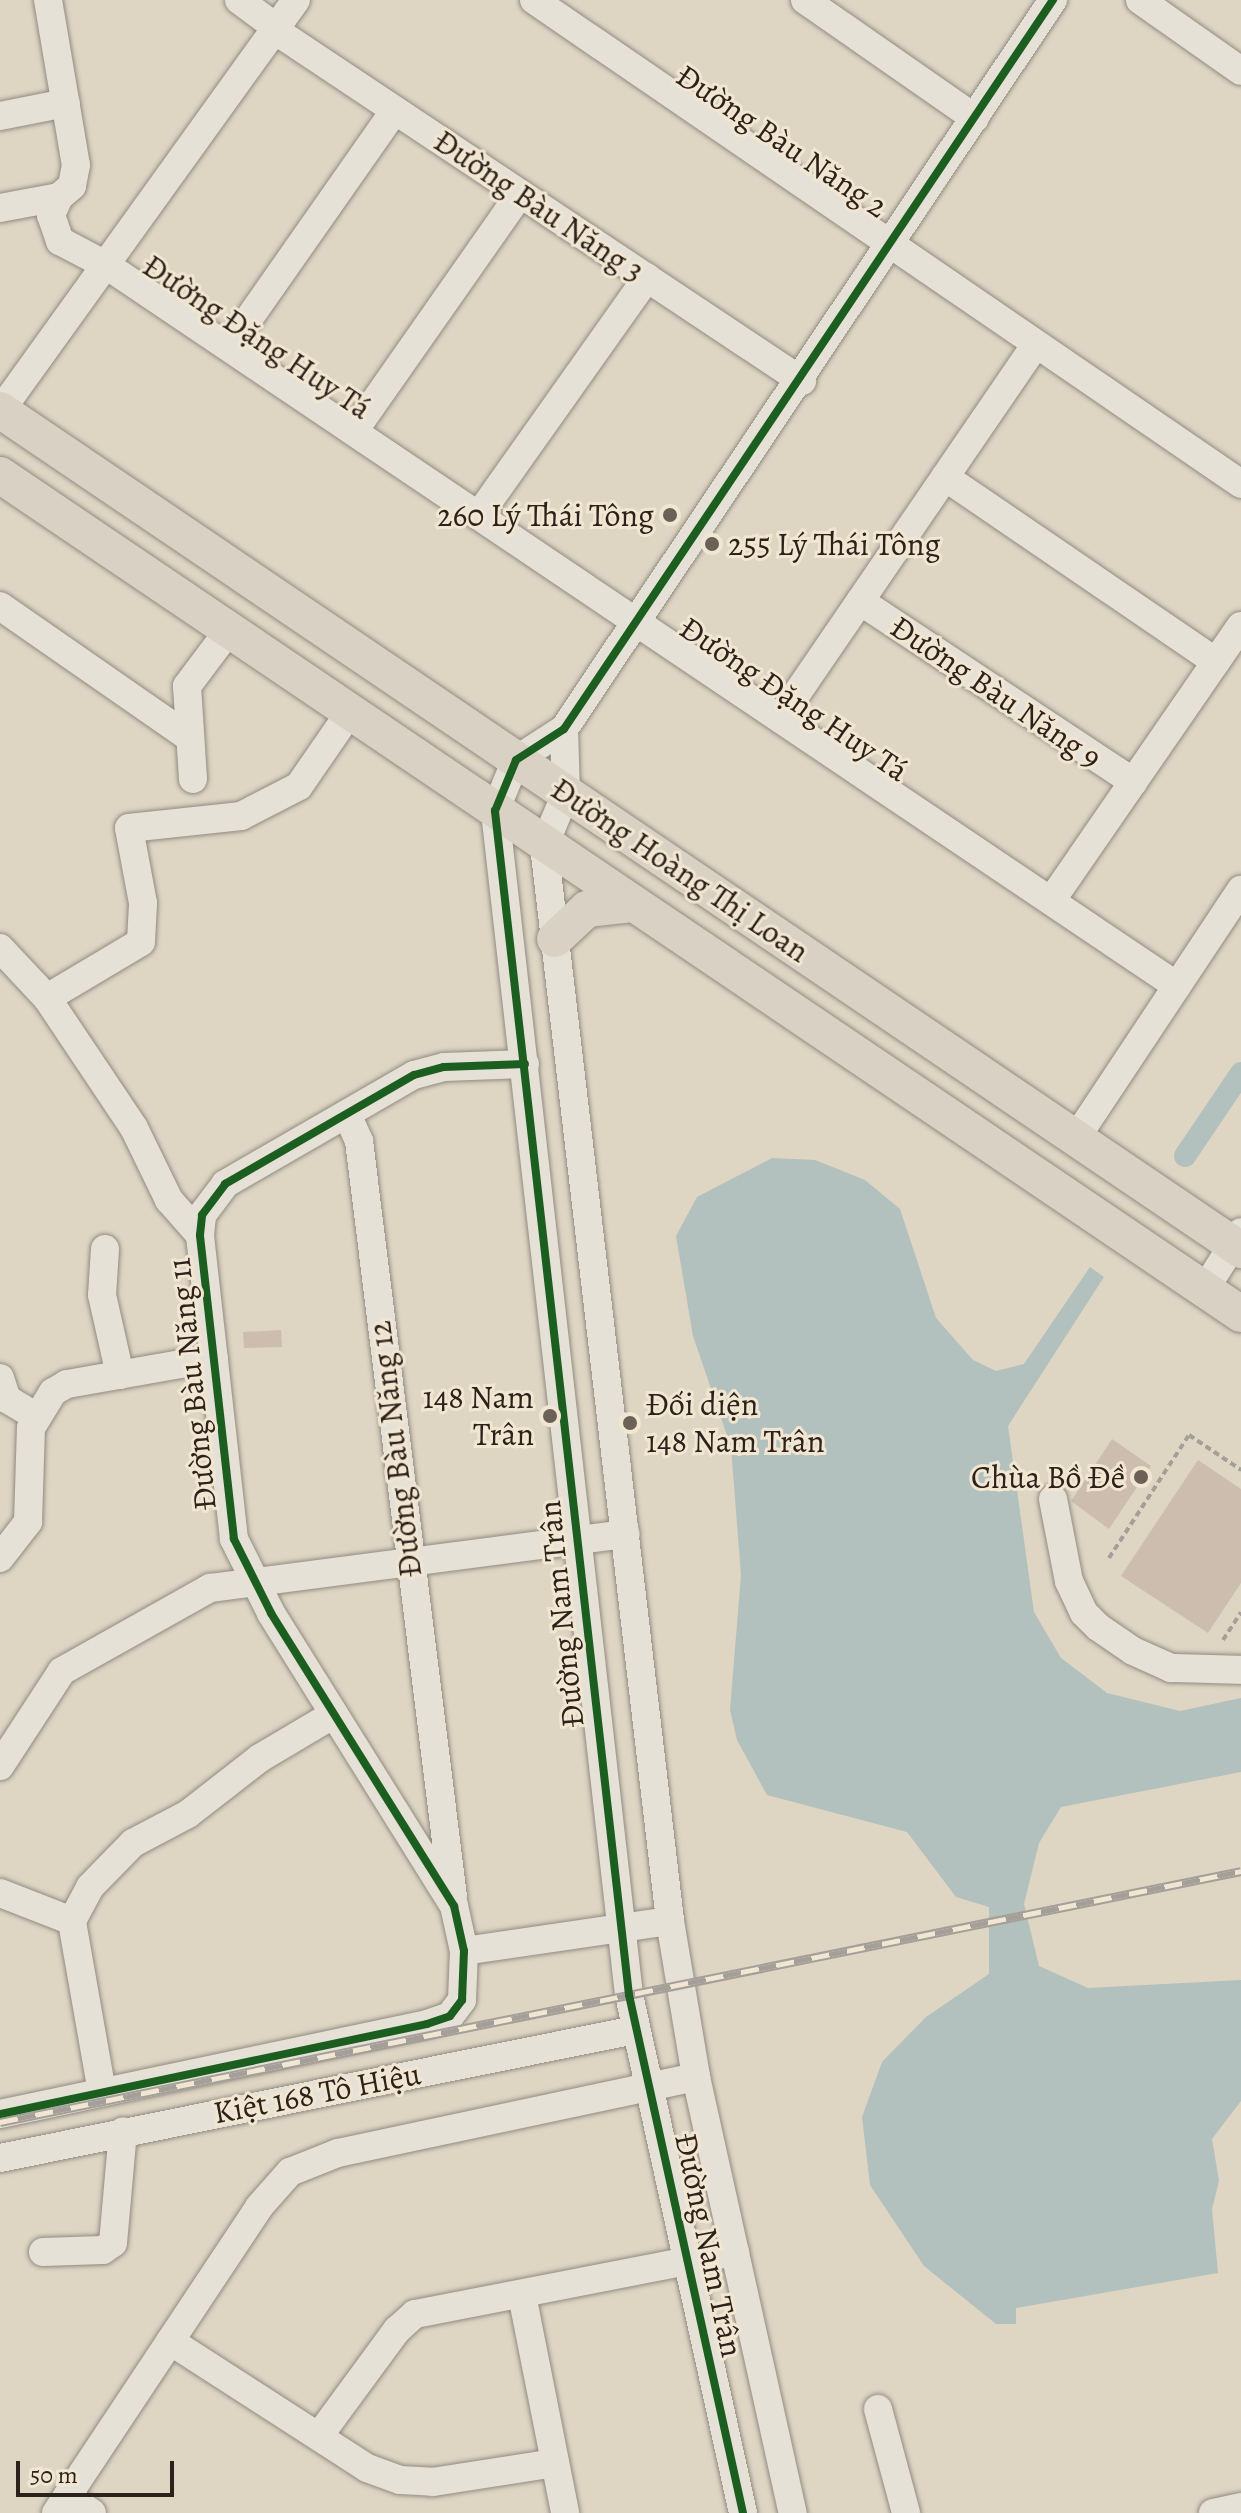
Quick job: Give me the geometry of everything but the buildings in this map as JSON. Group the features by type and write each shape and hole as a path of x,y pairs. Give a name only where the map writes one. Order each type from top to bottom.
{"main road":[{"name":"Đường Hoàng Thị Loan","path":"1,410 1076,1138 1238,1242"},
{"name":"Đường Hoàng Thị Loan","path":"0,475 544,846 1241,1314"},
{"path":"555,939 587,909 632,904"}],"street":[{"path":"0,208 59,197 75,178 48,0"},
{"name":"Đường Bàu Năng 3","path":"239,0 395,110 802,381"},
{"path":"1,410 296,0"},
{"name":"Đường Bàu Năng 2","path":"534,0 1241,484"},
{"path":"805,0 975,118"},
{"path":"516,760 564,729 802,381 1053,0"},
{"path":"1140,0 1241,71"},
{"path":"0,116 66,103"},
{"path":"229,347 395,110"},
{"path":"354,431 520,194"},
{"name":"Đường Đặng Huy Tá","path":"59,197 51,215 60,241 106,265 229,347 1177,986"},
{"path":"479,515 647,278"},
{"path":"780,718 1036,344"},
{"path":"945,477 1216,662"},
{"name":"Đường Bàu Năng 9","path":"860,601 1133,782"},
{"path":"0,606 190,738"},
{"path":"1051,901 1241,626"},
{"path":"193,779 187,686 229,630"},
{"path":"47,998 141,942 143,903 129,828 241,816 299,786 350,712"},
{"name":"Đường Nam Trân","path":"564,729 566,793 544,846 670,1921 696,2077 793,2513"},
{"name":"Đường Nam Trân","path":"516,760 495,811 620,1929 635,2030 690,2262 743,2513"},
{"path":"1076,1138 1241,890"},
{"path":"0,948 47,998 134,1128 169,1200 200,1235"},
{"name":"Đường Bàu Năng 11","path":"102,2092 344,2044 450,2016 466,1985 464,1951 454,1906 252,1579 234,1539 200,1235 202,1215 225,1184 414,1075 444,1067 525,1064"},
{"name":"Đường Bàu Năng 12","path":"347,1114 359,1141 408,1562 454,1906"},
{"path":"1205,1289 1238,1242"},
{"path":"105,1249 102,1295 120,1375"},
{"path":"0,1558 28,1522 35,1416 53,1392 67,1384 214,1358"},
{"path":"0,1378 7,1399 35,1416"},
{"path":"1053,1499 1069,1581 1084,1613 1098,1627 1133,1651 1171,1668 1241,1670"},
{"path":"0,1766 62,1671 210,1588 252,1579 626,1534"},
{"path":"0,2114 102,2092 72,1921 101,1871 117,1854 188,1814 260,1758 334,1714"},
{"path":"389,1802 438,1786"},
{"path":"0,1893 72,1921"},
{"path":"464,1951 670,1921"},
{"name":"Kiệt 168 Tô Hiệu","path":"0,2158 635,2030"},
{"path":"92,2513 61,2504 259,2207 290,2172 338,2153 696,2077"},
{"path":"43,2252 103,2250 113,2243 123,2131"},
{"path":"319,2436 397,2330 415,2314 735,2252"},
{"path":"522,2295 565,2513"},
{"path":"170,2341 367,2468 400,2480 433,2482 555,2463"},
{"path":"878,2409 906,2513"},
{"path":"1213,2513 1241,2507"}],"path":[{"path":"1109,1558 1189,1435 1241,1470"},
{"path":"1223,1640 1241,1612"}],"shaded area":[{"path":"772,1158 815,1160 865,1180 900,1209 936,1318 973,1360 996,1371 1024,1364 1090,1267 1104,1277 1008,1426 1034,1612 1061,1658 1107,1693 1180,1711 1241,1698 1241,1772 1061,1807 1039,1843 1024,1904 1039,1966 1088,1988 1241,1980 1241,2101 1212,2139 1219,2181 1212,2209 1218,2273 1016,2308 1016,2324 996,2324 924,2266 870,2185 862,2117 882,2062 926,2017 989,1974 989,1907 956,1897 907,1832 767,1795 737,1740 730,1710 741,1575 731,1447 693,1336 676,1236 697,1197"}],"waterway":[{"path":"1185,1156 1241,1073"}],"railway":[{"path":"0,2122 1241,1871"}],"cycle path":[{"path":"743,2513 629,1995 495,811 516,760 564,729 1053,0"},
{"path":"0,2114 427,2024 450,2016 462,2000 464,1951 454,1906 271,1613 234,1539 200,1235 202,1215 225,1184 414,1075 444,1067 525,1064"}],"place":[{"name":"260 Lý Thái Tông","path":"670,515"},
{"name":"255 Lý Thái Tông","path":"712,544"},
{"name":"148 Nam Trân","path":"550,1416"},
{"name":"Đối diện 148 Nam Trân","path":"630,1423"},
{"name":"Chùa Bồ Đề","path":"1141,1477"}]}
